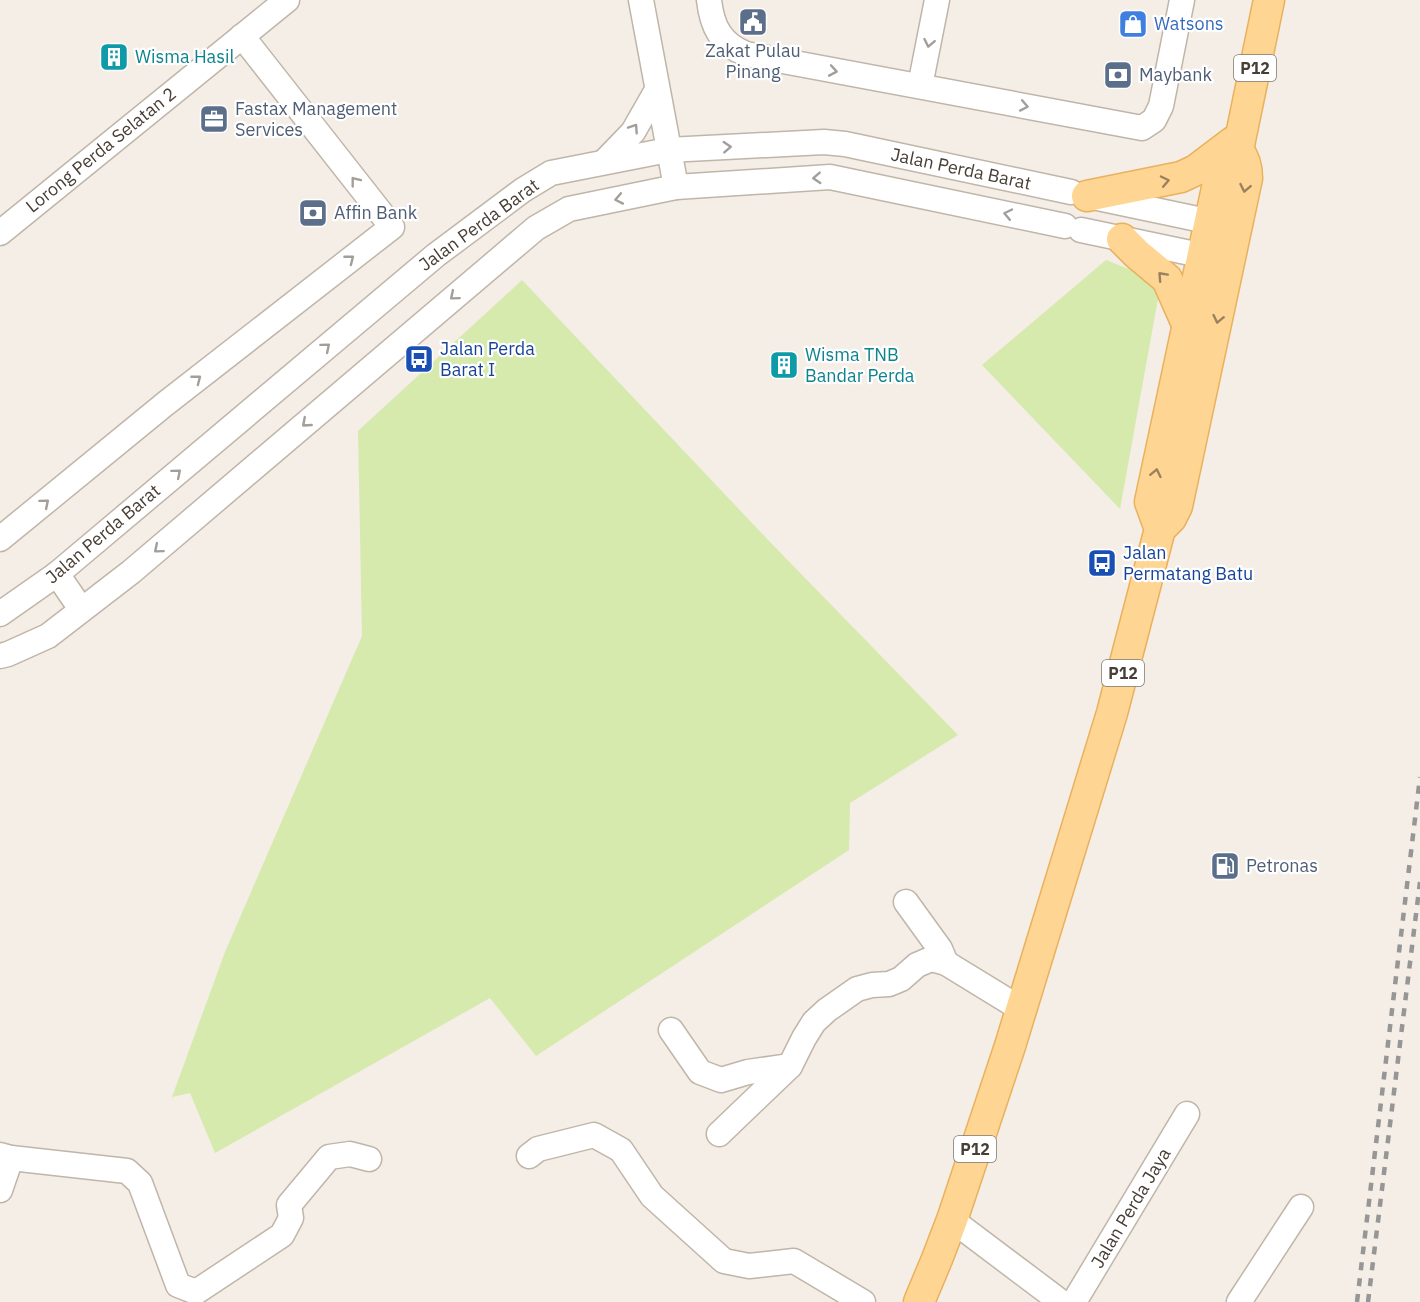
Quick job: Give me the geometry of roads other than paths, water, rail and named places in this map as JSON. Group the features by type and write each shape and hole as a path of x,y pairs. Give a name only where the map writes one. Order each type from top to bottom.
{"main road":[{"name":"P12","path":"919,1302 952,1220 1021,1009 1112,713 1160,529 1171,518 1177,506 1216,259 1224,225 1220,174 1229,156 1240,143 1269,0"},
{"path":"1079,194 1181,177 1240,143"},
{"path":"1122,239 1167,279 1187,324"},
{"name":"P12","path":"1160,529 1150,502 1187,324 1216,259"}],"street":[{"name":"Lorong Perda Selatan 2","path":"0,233 287,0"},
{"path":"641,0 676,188"},
{"path":"709,0 711,14 720,35 732,49 746,54 1142,128 1154,120 1161,106 1182,0"},
{"path":"920,86 937,0"},
{"path":"0,539 165,404 392,227 242,36"},
{"path":"605,161 633,132 657,90"},
{"name":"Jalan Perda Barat","path":"0,614 57,574 436,255 523,190 551,173 668,150 824,142 845,144 1224,225"},
{"name":"Jalan Perda Barat","path":"0,656 48,636 131,572 536,228 569,209 676,188 830,177 1216,259"},
{"path":"57,574 81,609"},
{"path":"906,902 940,949 946,963"},
{"path":"719,1134 790,1066 814,1022 857,989 889,984 901,979 917,964 931,959 946,963 1021,1009"},
{"path":"671,1030 699,1072 721,1080 748,1072 790,1066"},
{"name":"Jalan Perda Jaya","path":"1074,1302 1187,1114"},
{"path":"529,1156 538,1149 594,1135 621,1150 652,1196 724,1261 749,1266 794,1261 863,1302"},
{"path":"0,1190 6,1157 127,1171 140,1183 178,1286 196,1292 282,1235 291,1218 289,1205 329,1157 350,1154 369,1159"},
{"path":"1239,1302 1301,1207"},
{"path":"952,1220 1060,1302"}],"railway":[{"path":"1357,1302 1420,777"},
{"path":"1368,1302 1420,882"}],"place":[{"name":"Zakat Pulau Pinang","path":"753,22"},
{"name":"Watsons","path":"1133,24"},
{"name":"Wisma Hasil","path":"114,57"},
{"name":"Maybank","path":"1118,75"},
{"name":"Fastax Management Services","path":"214,119"},
{"name":"Affin Bank","path":"313,213"},
{"name":"Jalan Perda Barat I","path":"419,359"},
{"name":"Wisma TNB Bandar Perda","path":"784,365"},
{"name":"Jalan Permatang Batu","path":"1102,563"},
{"name":"Petronas","path":"1225,866"}]}
